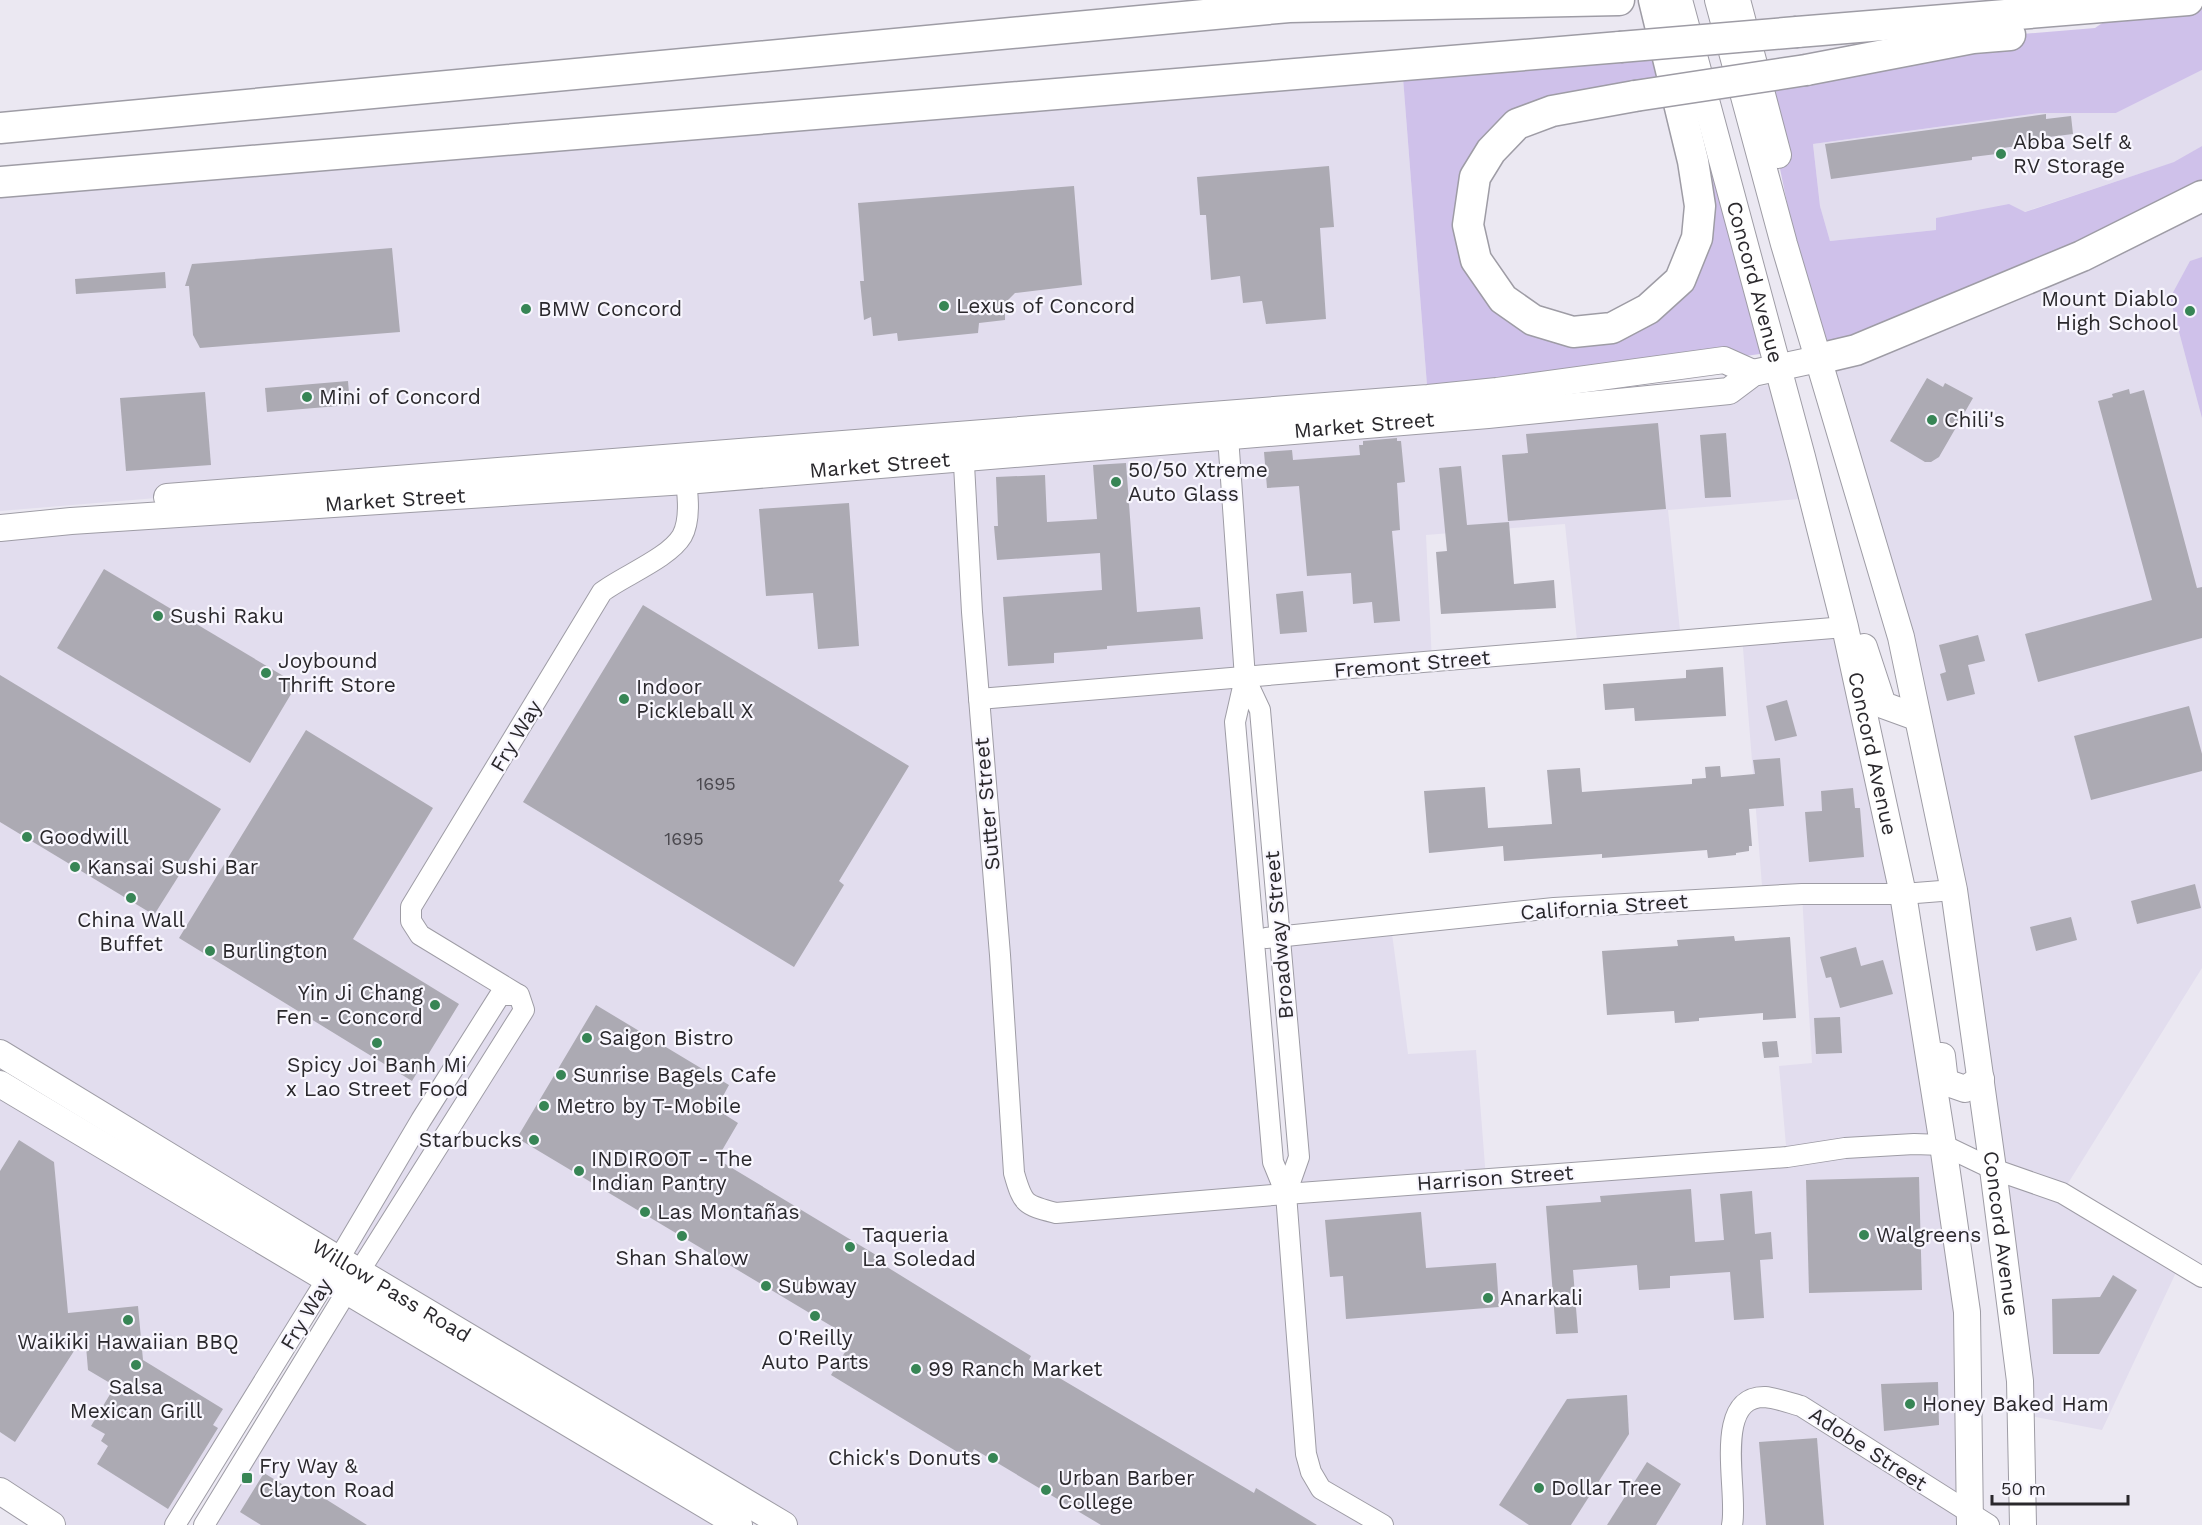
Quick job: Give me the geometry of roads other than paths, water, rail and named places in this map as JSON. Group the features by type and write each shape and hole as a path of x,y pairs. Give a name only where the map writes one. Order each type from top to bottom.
{"highway":[{"path":"1289,7 1325,0"},
{"path":"1654,0 1694,161 1700,206 1697,238 1680,280 1648,309 1612,328 1573,332 1533,320 1503,299 1476,260 1468,225 1475,177 1491,151 1517,124 1552,111 1635,96 1806,70 1973,39 2095,28 2129,5"},
{"path":"0,182 2188,0"},
{"path":"0,128 1289,7 1613,1"},
{"path":"1818,359 1856,350 2082,256 2202,196"}],"main road":[{"name":"Concord Avenue","path":"1679,0 1845,627 1902,894 1915,965 1967,1311 1976,1522"},
{"name":"Concord Avenue","path":"1719,0 1784,244 1901,637 1954,890 1994,1169 2020,1381 2023,1525"},
{"name":"Concord Avenue","path":"1737,0 1778,152 1787,210 1784,244"},
{"name":"Market Street","path":"0,511 681,456 963,446 1227,425 1724,360 1753,373 1818,359"},
{"name":"Market Street","path":"0,528 71,521 686,481 963,446"},
{"path":"1845,627 1856,630 1863,641 1882,705 1916,717"},
{"path":"1915,965 1935,1002 1946,1082 1965,1089 1981,1079"},
{"name":"Willow Pass Road","path":"0,1053 83,1103 343,1275 738,1525"},
{"path":"0,1065 83,1103"},
{"name":"Willow Pass Road","path":"0,1084 784,1525"},
{"path":"0,1491 52,1525"}],"street":[{"name":"Broadway Street","path":"1227,425 1245,678 1235,722 1273,1162 1286,1194 1306,1454 1311,1472 1321,1489 1383,1525"},
{"name":"Sutter Street","path":"963,446 972,612 1000,955 1014,1173"},
{"name":"Fry Way","path":"176,1525 524,1010 519,995 420,935 411,921 411,907 478,800 602,592 664,553 681,537 687,522 686,481 681,456"},
{"name":"Fremont Street","path":"979,699 1845,627"},
{"name":"Broadway Street","path":"1245,678 1260,710 1299,1157 1286,1194"},
{"name":"California Street","path":"1255,939 1554,908 1802,894 1902,894 1954,890"},
{"name":"Fry Way","path":"204,1525 343,1275 421,1120 500,995 519,995"},
{"name":"Harrison Street","path":"1014,1173 1021,1196 1032,1207 1056,1213 1800,1156 1845,1148 1914,1144 1943,1145 1994,1169 2062,1193 2202,1277"},
{"name":"Adobe Street","path":"1732,1525 1731,1430 1738,1410 1748,1400 1765,1397 1801,1406 1976,1522"}],"place":[{"name":"Abba Self & RV Storage","path":"2001,154"},
{"name":"Lexus of Concord","path":"944,306"},
{"name":"BMW Concord","path":"526,309"},
{"name":"Mount Diablo High School","path":"2190,311"},
{"name":"Mini of Concord","path":"307,397"},
{"name":"Chili's","path":"1932,420"},
{"name":"50/50 Xtreme Auto Glass","path":"1116,482"},
{"name":"Sushi Raku","path":"158,616"},
{"name":"Joybound Thrift Store","path":"266,673"},
{"name":"Indoor Pickleball X","path":"624,699"},
{"name":"Goodwill","path":"27,837"},
{"name":"Kansai Sushi Bar","path":"75,867"},
{"name":"China Wall Buffet","path":"131,898"},
{"name":"Burlington","path":"210,951"},
{"name":"Yin Ji Chang Fen - Concord","path":"435,1005"},
{"name":"Saigon Bistro","path":"587,1038"},
{"name":"Spicy Joi Banh Mi x Lao Street Food","path":"377,1043"},
{"name":"Sunrise Bagels Cafe","path":"561,1075"},
{"name":"Metro by T-Mobile","path":"544,1106"},
{"name":"Starbucks","path":"534,1140"},
{"name":"INDIROOT - The Indian Pantry","path":"579,1171"},
{"name":"Las Montañas","path":"645,1212"},
{"name":"Walgreens","path":"1864,1235"},
{"name":"Shan Shalow","path":"682,1236"},
{"name":"Taqueria La Soledad","path":"850,1247"},
{"name":"Subway","path":"766,1286"},
{"name":"Anarkali","path":"1488,1298"},
{"name":"O'Reilly Auto Parts","path":"815,1316"},
{"name":"Waikiki Hawaiian BBQ","path":"128,1320"},
{"name":"Salsa Mexican Grill","path":"136,1365"},
{"name":"99 Ranch Market","path":"916,1369"},
{"name":"Honey Baked Ham","path":"1910,1404"},
{"name":"Chick's Donuts","path":"993,1458"},
{"name":"Fry Way & Clayton Road","path":"247,1478"},
{"name":"Dollar Tree","path":"1539,1488"},
{"name":"Urban Barber College","path":"1046,1490"}]}
